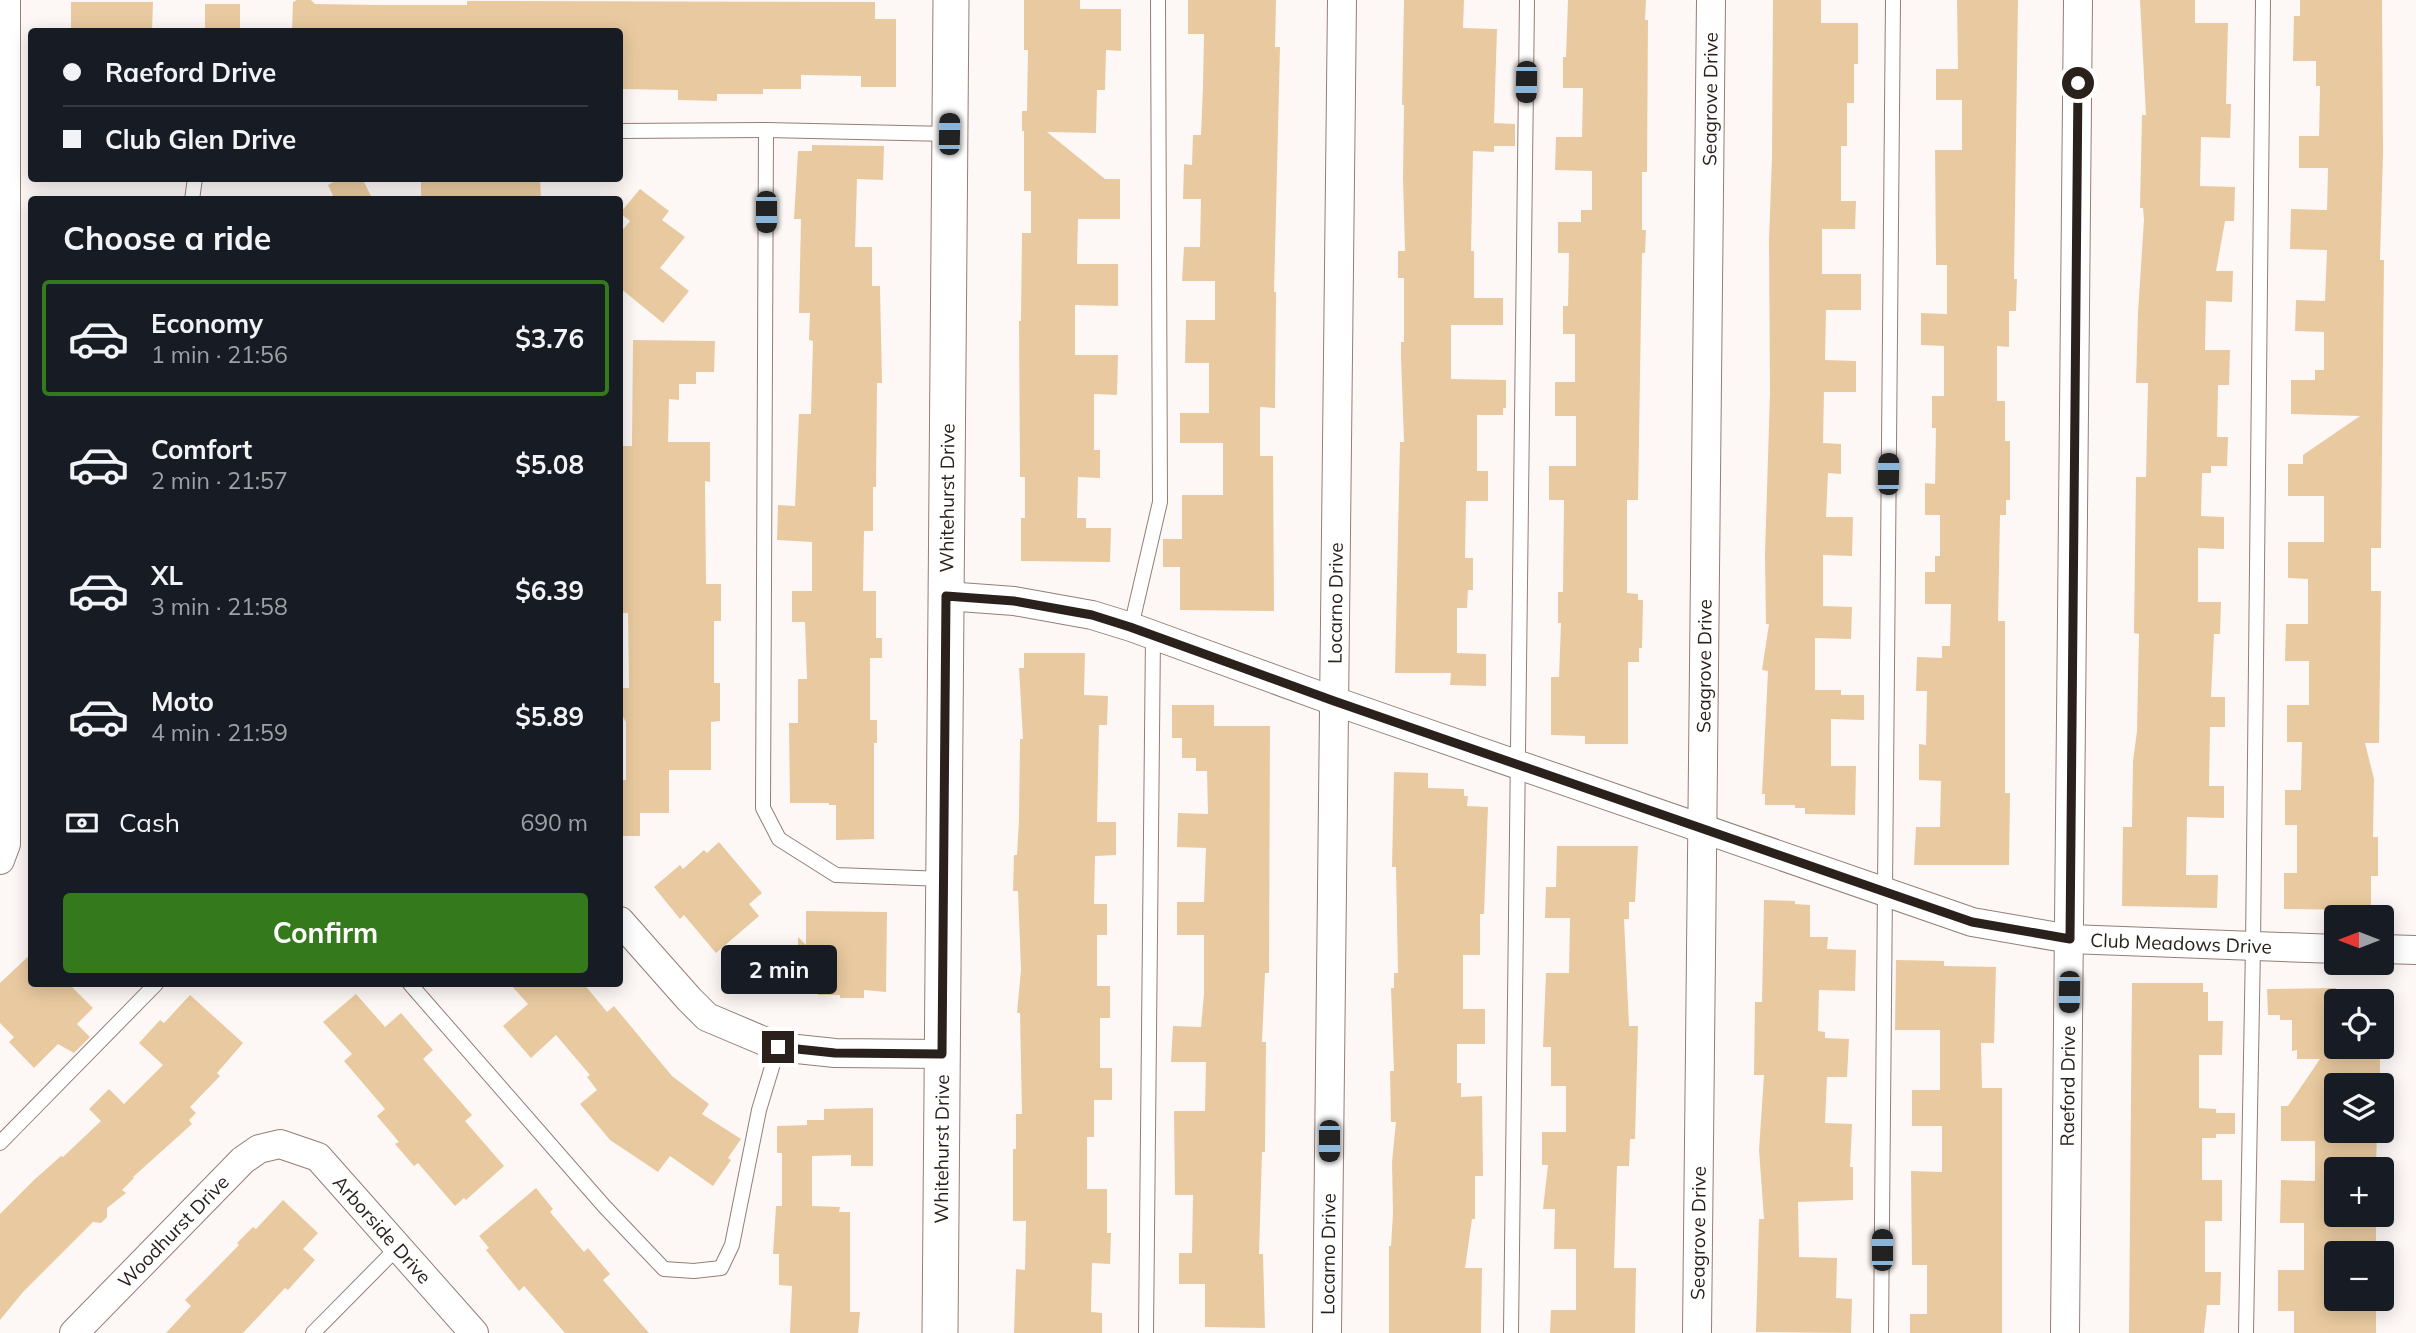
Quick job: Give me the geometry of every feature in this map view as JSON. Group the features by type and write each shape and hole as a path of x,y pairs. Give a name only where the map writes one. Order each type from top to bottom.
{"street":[{"path":"0,860 6,844 19,680 3,314 6,0"},
{"name":"Whitehurst Drive","path":"940,1333 951,0"},
{"name":"Locarno Drive","path":"1327,1333 1342,0"},
{"name":"Seagrove Drive","path":"1697,1333 1711,0"},
{"name":"Raeford Drive","path":"2065,1333 2078,0"},
{"name":"Club Meadows Drive","path":"946,596 1014,601 1092,615 1972,922 2070,939 2324,949"},
{"path":"623,924 707,1017 778,1047 835,1053 942,1054"},
{"path":"2394,949 2416,950"},
{"name":"Arborside Drive","path":"280,1144 318,1157 474,1333"},
{"name":"Woodhurst Drive","path":"74,1333 243,1160 259,1149 280,1144"}],"lane":[{"path":"1146,1333 1142,631 1160,502 1158,0"},
{"path":"1511,1333 1527,0"},
{"path":"1881,1333 1893,0"},
{"path":"2246,1333 2263,0"},
{"path":"623,131 766,130 949,134"},
{"path":"766,130 763,808 779,838 836,876 944,879"},
{"path":"0,1143 153,987"},
{"path":"413,987 604,1206 664,1269 694,1271 721,1268 732,1245 758,1110 778,1047"},
{"path":"313,1333 399,1246"}],"building":[{"path":"311,0 315,4 467,5 467,1 875,2 875,19 896,19 896,87 861,87 861,76 801,75 801,89 763,89 763,94 717,94 717,101 678,100 678,90 623,89 623,28 292,28 293,2"},
{"path":"1024,0 1080,0 1080,9 1121,9 1121,51 1106,50 1105,90 1097,90 1096,133 1047,132 1105,179 1120,179 1120,219 1078,219 1077,264 1118,264 1118,306 1075,305 1075,355 1118,355 1117,395 1094,394 1094,450 1100,450 1100,478 1078,477 1077,518 1086,518 1086,528 1111,528 1110,562 1021,561 1025,477 1020,477 1019,321 1022,233 1031,233 1031,191 1024,191 1022,131 1022,111 1027,111 1028,50 1024,50"},
{"path":"1188,0 1276,0 1275,47 1280,47 1274,292 1275,408 1260,407 1260,456 1273,456 1274,611 1180,610 1180,567 1163,567 1163,539 1182,539 1182,495 1223,495 1223,443 1180,443 1180,413 1209,413 1209,363 1185,363 1186,320 1215,320 1215,281 1182,281 1184,247 1200,247 1201,199 1183,199 1184,164 1192,165 1193,135 1201,135 1203,86 1204,34 1188,34"},
{"path":"1404,0 1464,0 1463,28 1497,29 1494,123 1515,124 1515,146 1494,146 1494,152 1473,151 1471,251 1474,251 1474,298 1503,298 1503,325 1451,325 1451,379 1506,380 1506,408 1503,408 1503,415 1477,415 1477,471 1488,471 1488,501 1466,501 1465,558 1473,558 1473,590 1468,590 1467,608 1457,608 1457,653 1486,654 1486,686 1450,685 1451,673 1395,673 1400,442 1404,442 1401,342 1404,342 1404,278 1398,278 1398,251 1405,251 1402,105"},
{"path":"1568,0 1646,0 1645,20 1648,20 1647,172 1642,172 1642,230 1646,230 1645,253 1642,253 1638,500 1627,500 1627,593 1638,594 1638,600 1643,600 1642,648 1639,648 1639,662 1628,662 1628,744 1585,744 1585,736 1551,735 1551,677 1559,677 1561,623 1558,623 1558,592 1563,592 1564,500 1549,500 1549,466 1576,466 1576,416 1555,416 1555,382 1575,382 1575,334 1563,334 1563,306 1568,306 1569,253 1558,253 1558,222 1581,222 1581,210 1592,210 1592,171 1555,170 1556,137 1582,137 1583,88 1563,88"},
{"path":"1773,0 1821,0 1821,23 1858,23 1854,103 1847,103 1847,146 1841,146 1841,201 1856,201 1855,229 1822,229 1822,274 1861,274 1861,310 1826,310 1825,360 1856,361 1856,392 1824,392 1823,443 1841,444 1841,474 1828,473 1826,517 1853,517 1852,556 1823,555 1823,606 1852,607 1851,639 1815,638 1815,690 1841,690 1841,695 1864,695 1864,720 1831,719 1831,766 1856,766 1855,815 1805,814 1805,808 1795,808 1795,805 1765,805 1765,794 1762,794 1768,671 1762,670 1769,624 1766,624 1765,554 1770,392 1769,240"},
{"path":"1957,0 2018,0 2014,279 2017,279 2016,311 2009,311 2009,347 1997,346 1997,401 2005,401 2005,441 2010,441 2010,500 2006,500 2006,515 2000,515 1998,621 2005,621 2005,793 2010,793 2009,865 1914,865 1916,827 1940,827 1941,781 1919,780 1919,744 1926,745 1927,691 1916,691 1917,657 1942,658 1942,646 1950,646 1951,604 1925,604 1925,572 1935,572 1935,556 1940,556 1940,515 1925,515 1925,483 1935,484 1936,428 1932,428 1932,396 1944,396 1944,346 1921,345 1921,313 1947,314 1947,265 1936,265 1935,150 1962,150 1962,100 1936,100 1936,69 1958,69"},
{"path":"2140,0 2195,0 2195,23 2228,23 2226,104 2231,104 2230,138 2201,137 2200,186 2235,187 2234,221 2225,221 2216,271 2233,271 2232,302 2206,301 2205,350 2230,350 2229,385 2218,385 2217,437 2228,437 2227,466 2211,466 2211,473 2202,473 2201,516 2224,517 2224,549 2198,548 2198,602 2221,602 2220,634 2214,634 2211,697 2225,697 2225,727 2210,727 2209,786 2224,786 2224,818 2187,817 2186,875 2218,875 2217,908 2122,906 2123,827 2132,827 2133,761 2137,731 2139,634 2134,633 2136,477 2146,477 2148,383 2136,383 2144,219 2143,208 2140,208 2142,115 2146,115"},
{"path":"2300,0 2382,0 2383,153 2380,260 2384,260 2381,548 2371,548 2371,591 2381,591 2379,743 2365,743 2374,779 2373,837 2378,837 2378,876 2371,876 2371,905 2324,905 2324,909 2284,909 2284,873 2297,873 2297,825 2285,825 2285,790 2301,790 2302,742 2287,742 2287,705 2309,705 2309,661 2285,661 2286,624 2308,624 2308,579 2288,578 2288,542 2324,542 2324,496 2288,496 2288,464 2303,464 2303,455 2360,416 2291,414 2291,380 2315,380 2315,370 2324,370 2324,332 2295,331 2296,300 2325,301 2327,250 2290,249 2291,209 2327,210 2328,168 2299,168 2299,136 2319,136 2320,86 2316,86 2316,61 2293,61 2294,16 2300,16"},
{"path":"71,2 153,2 152,28 71,28"},
{"path":"205,4 240,4 240,28 205,28"},
{"path":"812,145 884,146 883,180 857,179 855,247 872,247 872,286 880,286 882,383 877,383 876,487 873,487 873,531 864,531 863,591 876,591 876,638 882,638 882,658 870,658 870,720 877,720 877,743 874,743 874,839 836,840 836,805 790,803 789,723 798,723 798,679 807,679 805,622 792,622 792,591 812,591 812,542 777,540 778,505 795,506 799,414 811,414 813,341 809,340 810,313 799,313 801,219 794,219 798,151 812,151"},
{"path":"334,182 364,182 371,196 333,196 328,185"},
{"path":"421,182 540,182 541,196 421,196"},
{"path":"640,189 669,211 662,220 685,237 660,268 689,291 663,323 623,290 623,229 630,221 623,215 623,209"},
{"path":"633,340 715,341 714,372 696,372 696,384 679,384 679,400 669,399 668,442 710,442 710,482 705,481 706,584 721,584 721,621 714,621 714,683 720,683 720,721 711,722 711,770 669,770 669,813 640,813 640,836 623,836 626,722 623,717 623,688 629,688 628,613 623,613 623,446 632,446"},
{"path":"1024,653 1085,653 1084,695 1108,696 1107,725 1099,725 1097,822 1116,822 1116,855 1095,856 1094,904 1107,904 1107,935 1097,935 1097,986 1110,986 1110,1018 1100,1018 1100,1068 1112,1068 1112,1100 1094,1100 1094,1137 1087,1137 1087,1189 1107,1189 1107,1233 1111,1233 1110,1264 1092,1263 1091,1312 1102,1313 1102,1333 1014,1333 1016,1269 1025,1270 1026,1221 1013,1221 1013,1149 1016,1149 1016,1114 1022,1114 1020,1013 1017,1013 1021,970 1018,891 1013,891 1019,820 1020,739 1023,739 1019,668 1024,668"},
{"path":"1172,705 1214,705 1214,726 1270,726 1269,973 1265,973 1262,1042 1266,1042 1265,1152 1262,1152 1259,1254 1263,1254 1265,1328 1205,1327 1205,1284 1179,1284 1179,1253 1192,1253 1193,1195 1175,1195 1174,1111 1205,1111 1206,1062 1171,1062 1173,1026 1201,1027 1204,994 1204,935 1177,935 1177,902 1204,902 1206,848 1177,847 1178,813 1208,814 1207,771 1196,771 1196,758 1182,758 1182,738 1172,738"},
{"path":"1394,772 1428,773 1428,788 1464,789 1464,796 1468,796 1467,806 1488,807 1484,914 1480,914 1480,955 1463,955 1463,1009 1485,1009 1485,1044 1457,1044 1457,1083 1461,1083 1461,1097 1482,1096 1483,1176 1475,1176 1475,1219 1472,1219 1465,1268 1482,1268 1481,1333 1389,1333 1389,1246 1393,1213 1392,1162 1396,1122 1391,1122 1390,1071 1394,1071 1391,988 1394,988 1394,973 1398,973 1396,867 1392,867"},
{"path":"719,842 762,893 749,904 759,916 716,953 684,915 680,919 654,887 680,865 683,869 704,850 707,853"},
{"path":"1557,846 1638,846 1635,902 1629,902 1629,919 1624,919 1629,1026 1638,1026 1635,1139 1630,1139 1629,1166 1617,1166 1614,1268 1636,1268 1635,1333 1550,1333 1551,1310 1576,1310 1576,1249 1554,1249 1555,1209 1543,1209 1548,1165 1542,1165 1542,1132 1566,1132 1566,1086 1551,1086 1551,1047 1543,1047 1546,973 1569,973 1570,918 1545,918 1546,887 1556,887"},
{"path":"1764,900 1795,901 1795,904 1810,905 1810,937 1828,937 1827,949 1856,950 1855,991 1819,990 1818,1031 1825,1032 1825,1038 1849,1039 1847,1077 1827,1077 1825,1123 1852,1124 1850,1167 1853,1167 1853,1200 1798,1202 1799,1257 1837,1258 1836,1298 1852,1299 1851,1333 1756,1332 1759,1219 1764,1219 1759,1150 1764,1075 1754,1075 1755,1002 1762,1002"},
{"path":"806,911 887,912 886,992 864,990 864,998 840,998 840,995 818,995 818,989 798,989 798,937 806,945"},
{"path":"28,957 28,987 72,987 93,1008 77,1024 90,1037 74,1053 58,1044 34,1068 9,1042 14,1037 0,1023 0,983"},
{"path":"1896,960 1944,961 1944,966 1996,967 1994,1043 1981,1043 1982,1088 2002,1088 2002,1333 1910,1333 1910,1314 1927,1314 1927,1265 1912,1265 1911,1171 1942,1172 1942,1126 1912,1126 1912,1090 1940,1090 1940,1030 1895,1030"},
{"path":"2132,983 2203,983 2203,992 2208,992 2208,1021 2223,1021 2222,1055 2199,1055 2199,1108 2216,1109 2216,1113 2235,1113 2235,1134 2216,1134 2216,1138 2202,1138 2202,1180 2222,1180 2222,1221 2205,1221 2205,1272 2221,1272 2220,1305 2207,1305 2204,1333 2129,1333"},
{"path":"513,987 586,987 607,1012 614,1006 672,1076 709,1104 702,1114 741,1139 728,1158 731,1160 713,1186 670,1156 658,1172 610,1140 580,1104 597,1090 587,1077 590,1075 556,1035 531,1058 503,1026 528,1004"},
{"path":"2336,988 2324,989 2324,1059 2380,1059 2380,1073 2324,1073 2324,1143 2377,1143 2376,1157 2324,1157 2324,1227 2376,1227 2376,1241 2324,1241 2324,1311 2376,1311 2376,1333 2294,1333 2294,1311 2278,1311 2278,1270 2304,1270 2304,1223 2280,1223 2281,1180 2315,1181 2315,1141 2281,1141 2281,1106 2288,1106 2320,1059 2297,1059 2297,1050 2292,1051 2292,1020 2280,1020 2280,1015 2268,1015 2267,989"},
{"path":"356,994 385,1027 401,1013 433,1050 423,1059 472,1115 465,1121 504,1166 466,1200 464,1198 455,1206 418,1163 414,1166 395,1144 399,1142 377,1116 385,1109 344,1061 352,1054 323,1022"},
{"path":"190,995 243,1043 217,1073 220,1076 190,1107 196,1113 189,1120 192,1124 133,1177 122,1190 126,1193 107,1208 107,1217 101,1223 93,1222 23,1292 0,1320 0,1214 101,1121 89,1109 109,1089 124,1104 163,1065 139,1043 160,1020 164,1023"},
{"path":"873,1108 873,1166 851,1166 851,1155 812,1156 812,1206 840,1207 839,1212 850,1212 850,1312 860,1312 858,1333 790,1333 792,1286 779,1285 779,1254 773,1254 776,1206 782,1206 782,1153 777,1153 777,1126 807,1125 807,1120 824,1120 824,1109"},
{"path":"536,1188 553,1209 550,1212 584,1252 588,1248 610,1274 603,1280 649,1333 565,1333 524,1286 519,1291 486,1250 489,1248 479,1236"},
{"path":"283,1200 318,1233 303,1249 315,1260 243,1333 166,1333 191,1306 185,1300 239,1245 237,1243 253,1227 256,1229"}],"route":[{"path":"778,1047 835,1053 942,1054 946,596 1014,601 1092,615 1972,922 2070,939 2078,83"}]}
